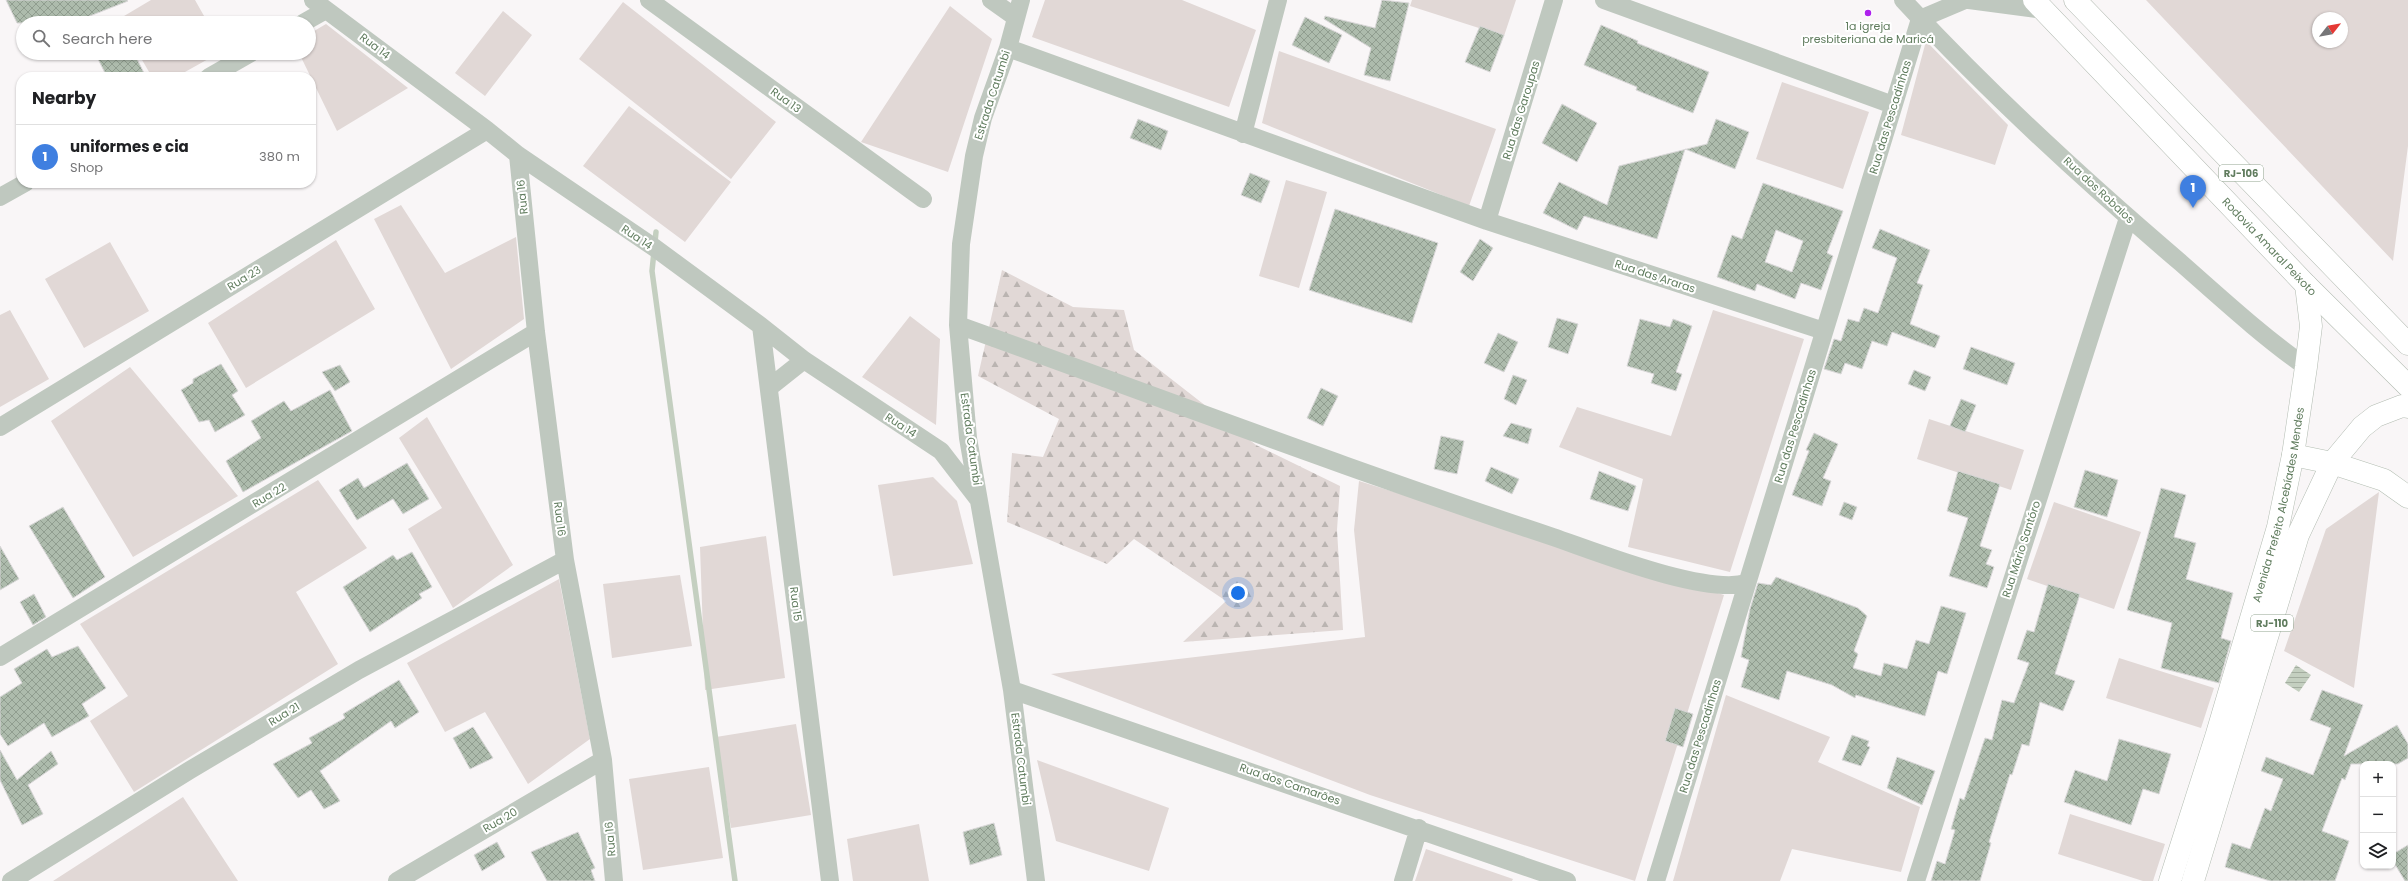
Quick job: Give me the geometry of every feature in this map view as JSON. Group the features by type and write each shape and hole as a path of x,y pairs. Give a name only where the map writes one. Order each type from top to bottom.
{"main road":[{"name":"RJ-106","path":"2075,0 2408,344"},
{"name":"Rodovia Amaral Peixoto","path":"2039,5 2306,284 2408,386"},
{"name":"Avenida Prefeito Alcebíades Mendes","path":"2170,881 2216,737 2278,527 2293,455 2311,326 2306,284"},
{"name":"Avenida Prefeito Alcebíades Mendes","path":"2193,881 2298,535 2332,463 2362,427 2376,416 2402,406 2408,407"},
{"path":"2293,455 2332,463 2384,480 2408,497"},
{"path":"2264,573 2285,579"}],"street":[{"name":"Rua 13","path":"649,0 923,199"},
{"path":"991,0 1015,17"},
{"name":"Estrada Catumbi","path":"1020,0 1008,48 983,118 974,156 961,244 958,325 968,438 1012,690 1036,881"},
{"path":"1243,134 1278,0"},
{"name":"Rua das Garoupas","path":"1487,221 1554,0"},
{"path":"1604,0 1893,105"},
{"name":"Rua dos Robalos","path":"1903,0 1920,19 2128,218 2274,345 2306,367"},
{"path":"1920,19 1965,0"},
{"path":"1969,0 2039,5"},
{"path":"309,16 319,5"},
{"name":"Rua 14","path":"319,5 487,130 518,156 655,248 762,326 804,360 941,451 980,502"},
{"name":"Rua das Pescadinhas","path":"1656,881 1920,19"},
{"name":"Rua das Araras","path":"1008,48 1487,221 1824,332"},
{"path":"218,72 238,60"},
{"name":"Rua 23","path":"0,426 487,130"},
{"name":"Rua 16","path":"518,156 536,332 565,560 604,760 614,881"},
{"path":"0,198 17,188"},
{"name":"Rua Mário Santóro","path":"1916,881 2128,218"},
{"path":"958,325 1449,502 1643,567 1691,580 1738,586 1747,583"},
{"name":"Rua 15","path":"762,326 830,881"},
{"name":"Rua 22","path":"0,657 536,332"},
{"path":"770,387 804,360"},
{"path":"941,451 968,438"},
{"name":"Rua 21","path":"11,881 190,770 359,670 565,560"},
{"name":"Rua dos Camarões","path":"1012,690 1419,828 1567,881"},
{"name":"Rua 20","path":"397,881 604,760"},
{"path":"1403,881 1419,828"}],"green space":[{"path":"151,0 195,0 204,16 124,16"},
{"path":"1045,0 1182,0 1256,30 1229,107 1032,37"},
{"path":"1412,0 1516,0 1504,36 1410,6"},
{"path":"2146,0 2408,0 2408,146 2393,261"},
{"path":"623,2 776,122 731,179 579,59"},
{"path":"950,6 992,39 948,172 861,142"},
{"path":"503,11 532,35 485,96 455,73"},
{"path":"326,24 408,88 337,131 316,88 316,72 308,72 302,60 316,60 316,30"},
{"path":"1926,41 2008,125 1995,165 1901,135"},
{"path":"1279,51 1496,129 1469,206 1262,123"},
{"path":"142,60 206,60 185,72 149,72"},
{"path":"1782,82 1869,112 1843,189 1756,159"},
{"path":"629,106 731,182 685,242 583,166"},
{"path":"1286,180 1327,192 1299,288 1259,276"},
{"path":"401,205 445,273 516,237 524,319 451,369 374,219"},
{"path":"336,240 375,309 246,388 208,323"},
{"path":"110,242 149,311 84,348 45,279"},
{"path":"1002,270 1073,307 1124,310 1134,350 1256,445 1340,486 1337,530 1343,630 1183,642 1226,601 1134,539 1107,564 1007,522 1012,453 1043,457 1059,419 978,376"},
{"path":"10,310 49,379 0,407 0,315"},
{"path":"1713,310 1804,339 1730,572 1628,547 1643,479 1559,447 1577,407 1671,436"},
{"path":"910,316 940,339 936,425 862,377"},
{"path":"130,367 238,496 133,557 51,421"},
{"path":"427,417 513,565 453,608 408,529 442,508 399,438"},
{"path":"1929,419 2024,450 2011,490 1917,459"},
{"path":"933,477 957,501 973,564 893,576 878,485"},
{"path":"318,480 367,548 296,592 338,664 134,792 90,721 128,696 80,624"},
{"path":"1359,481 1724,595 1635,881 1370,795 1051,674 1365,637 1354,530"},
{"path":"2379,492 2354,688 2284,651 2326,529"},
{"path":"2054,502 2141,532 2114,609 2027,579"},
{"path":"766,536 785,678 705,690 700,547"},
{"path":"680,575 692,646 612,658 603,584"},
{"path":"559,579 590,739 528,784 485,712 445,732 407,663"},
{"path":"2119,658 2214,688 2201,728 2106,698"},
{"path":"1726,695 1830,737 1818,762 1920,807 1901,872 1792,849 1780,881 1673,881"},
{"path":"796,724 811,815 731,828 716,737"},
{"path":"1037,760 1169,808 1149,871 1056,841"},
{"path":"709,767 723,858 643,870 629,779"},
{"path":"183,797 238,881 53,881"},
{"path":"2070,814 2165,844 2153,881 2143,881 2058,854"},
{"path":"919,824 929,881 853,881 847,839"},
{"path":"1426,849 1513,879 1512,881 1415,881"}],"shaded area":[{"path":"2296,665 2311,675 2299,692 2285,683"}],"building":[{"path":"6,0 128,1 90,16 16,16 16,21"},
{"path":"1382,0 1409,3 1390,81 1364,75 1371,48 1324,19 1325,16 1375,28"},
{"path":"1305,17 1342,35 1329,63 1292,45"},
{"path":"1601,25 1638,41 1637,43 1709,72 1693,113 1636,90 1637,87 1584,65"},
{"path":"1480,26 1504,35 1490,72 1465,62"},
{"path":"98,60 138,60 144,72 104,72"},
{"path":"1562,104 1597,123 1577,162 1542,143"},
{"path":"1138,119 1168,131 1161,150 1130,138"},
{"path":"1716,119 1749,132 1735,169 1686,149 1707,144"},
{"path":"1685,150 1657,239 1584,216 1577,230 1543,213 1559,182 1607,205 1619,166"},
{"path":"1250,173 1270,181 1261,203 1241,195"},
{"path":"1763,183 1843,211 1827,253 1833,256 1821,290 1801,283 1795,299 1757,284 1755,291 1717,277 1732,235 1742,239","holes":["1776,230 1803,241 1792,272 1765,262"]},
{"path":"1335,209 1438,243 1412,323 1309,290"},
{"path":"1880,229 1930,250 1917,283 1923,285 1910,324 1940,336 1935,348 1892,332 1887,346 1872,341 1862,369 1845,363 1841,374 1824,369 1834,339 1841,341 1848,319 1859,322 1864,308 1878,313 1897,258 1872,248"},
{"path":"1480,239 1493,248 1473,281 1460,272"},
{"path":"1557,318 1578,324 1568,354 1548,347"},
{"path":"1640,319 1670,327 1673,319 1692,326 1676,372 1682,374 1676,391 1651,383 1654,374 1627,366"},
{"path":"1498,333 1518,342 1504,372 1484,363"},
{"path":"1971,347 2015,363 2007,385 1963,369"},
{"path":"221,364 238,391 232,395 245,415 215,432 209,420 199,422 181,390 193,383 193,379"},
{"path":"340,365 350,382 335,391 322,372"},
{"path":"1914,370 1931,377 1925,391 1908,384"},
{"path":"1513,375 1527,380 1516,405 1504,399"},
{"path":"1321,388 1338,396 1323,426 1307,418"},
{"path":"330,390 352,431 243,492 226,461 261,438 251,421 284,401 291,411"},
{"path":"1961,399 1976,405 1965,432 1950,426"},
{"path":"1511,423 1532,429 1528,444 1503,436"},
{"path":"1814,433 1838,444 1823,478 1831,481 1822,506 1792,495 1809,451 1806,450"},
{"path":"1441,436 1464,441 1457,474 1434,469"},
{"path":"407,463 429,499 403,514 393,499 357,520 339,490 358,478 364,488"},
{"path":"1491,467 1519,479 1512,494 1485,481"},
{"path":"2085,470 2118,480 2107,517 2074,507"},
{"path":"1599,471 1636,486 1628,511 1590,499"},
{"path":"1958,471 2000,484 1980,546 1992,550 1986,564 1994,567 1987,588 1949,576 1968,518 1947,511"},
{"path":"2161,488 2186,495 2174,537 2196,543 2186,579 2233,593 2221,638 2231,641 2219,683 2161,668 2172,623 2127,610"},
{"path":"1844,502 1857,507 1852,520 1839,515"},
{"path":"63,507 105,577 73,598 29,526"},
{"path":"0,546 19,579 0,590"},
{"path":"412,552 432,587 419,594 422,598 370,632 343,587 393,555 397,560"},
{"path":"1776,577 1858,608 1867,616 1854,651 1858,654 1853,668 1881,676 1884,663 1907,669 1916,640 1929,644 1941,606 1966,613 1947,674 1938,671 1925,716 1856,695 1855,698 1832,685 1787,671 1779,700 1741,687 1749,660 1741,657 1750,609 1758,583 1771,585"},
{"path":"2048,584 2080,594 2055,674 2075,681 2063,711 2040,702 2029,746 2022,744 2012,775 2010,774 1989,842 1991,843 1980,881 1931,881 1937,861 1945,864 1955,830 1951,829 1960,798 1964,800 1985,738 1992,740 2002,700 2014,703 2029,663 2017,659 2027,630 2034,632"},
{"path":"34,594 46,617 33,625 20,602"},
{"path":"78,646 106,688 82,704 89,716 52,737 44,723 8,746 0,734 0,697 22,683 14,669 47,649 52,657"},
{"path":"399,680 419,712 395,728 391,721 320,771 340,801 324,809 311,790 298,798 273,764 312,743 309,738 345,718 343,714"},
{"path":"2322,690 2363,705 2344,756 2397,725 2408,744 2408,758 2398,764 2396,764 2396,761 2360,761 2360,764 2351,764 2345,780 2342,778 2322,831 2349,841 2335,881 2270,881 2225,867 2232,843 2250,849 2265,808 2271,811 2283,779 2261,771 2266,757 2313,775 2331,728 2310,720"},
{"path":"1675,708 1693,714 1683,747 1665,741"},
{"path":"473,727 493,758 470,769 453,738"},
{"path":"1852,735 1869,741 1867,746 1870,747 1861,766 1842,760"},
{"path":"2119,739 2171,754 2159,794 2143,789 2131,825 2064,802 2075,770 2107,781"},
{"path":"0,750 17,780 51,751 58,764 28,785 43,814 22,825 0,780"},
{"path":"1897,757 1935,771 1922,805 1887,788"},
{"path":"994,823 1002,855 970,865 963,832"},
{"path":"578,832 595,868 591,870 595,881 547,881 531,852"},
{"path":"497,842 505,857 482,871 474,855"},
{"path":"2408,845 2408,881 2405,881 2396,866 2396,852"}],"waterway":[{"path":"656,232 652,271 735,881"}],"place":[{"name":"1a igreja presbiteriana de Maricá","path":"1868,13"},
{"name":"uniformes e cia","path":"2193,208"}]}
